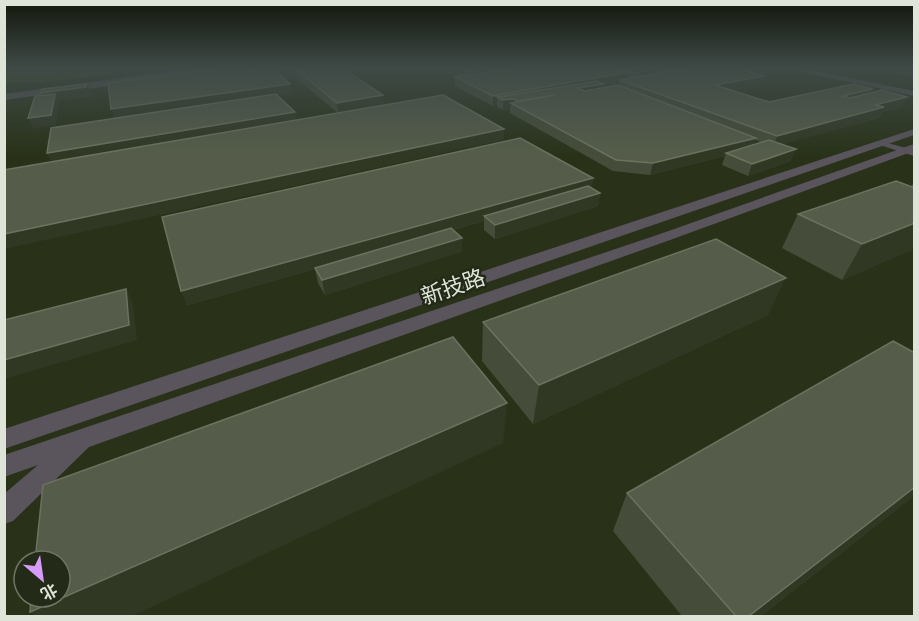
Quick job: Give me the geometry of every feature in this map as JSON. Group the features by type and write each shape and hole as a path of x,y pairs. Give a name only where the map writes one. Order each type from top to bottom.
{"street":[{"name":"新技路","path":"7,438 915,132"},
{"path":"883,143 912,150"},
{"name":"新技路","path":"4,466 912,150"},
{"path":"4,512 83,439"}],"shaded area":[{"path":"4,97 914,97 914,616 5,616"}],"building":[{"path":"35,97 54,97 51,115 28,118"},
{"path":"110,97 197,97 111,109"},
{"path":"256,97 279,97 295,112 47,153 51,128"},
{"path":"330,97 372,97 337,103"},
{"path":"431,97 447,97 504,129 4,234 4,170"},
{"path":"497,97 543,97 518,101 503,100"},
{"path":"544,97 649,97 756,138 653,163 616,160 511,103"},
{"path":"668,97 753,97 769,102 792,97 907,97 875,105 884,107 777,136"},
{"path":"520,138 593,178 181,291 162,217"},
{"path":"769,140 796,149 752,164 726,153"},
{"path":"896,181 915,188 915,223 862,244 798,214"},
{"path":"588,186 600,193 495,225 484,216"},
{"path":"451,228 462,238 322,280 315,268"},
{"path":"716,239 786,278 539,385 483,322"},
{"path":"126,289 129,325 4,360 4,320"},
{"path":"453,337 507,403 72,594 72,549 36,549 43,485"},
{"path":"893,341 915,353 915,487 749,616 736,616 627,493"}]}
